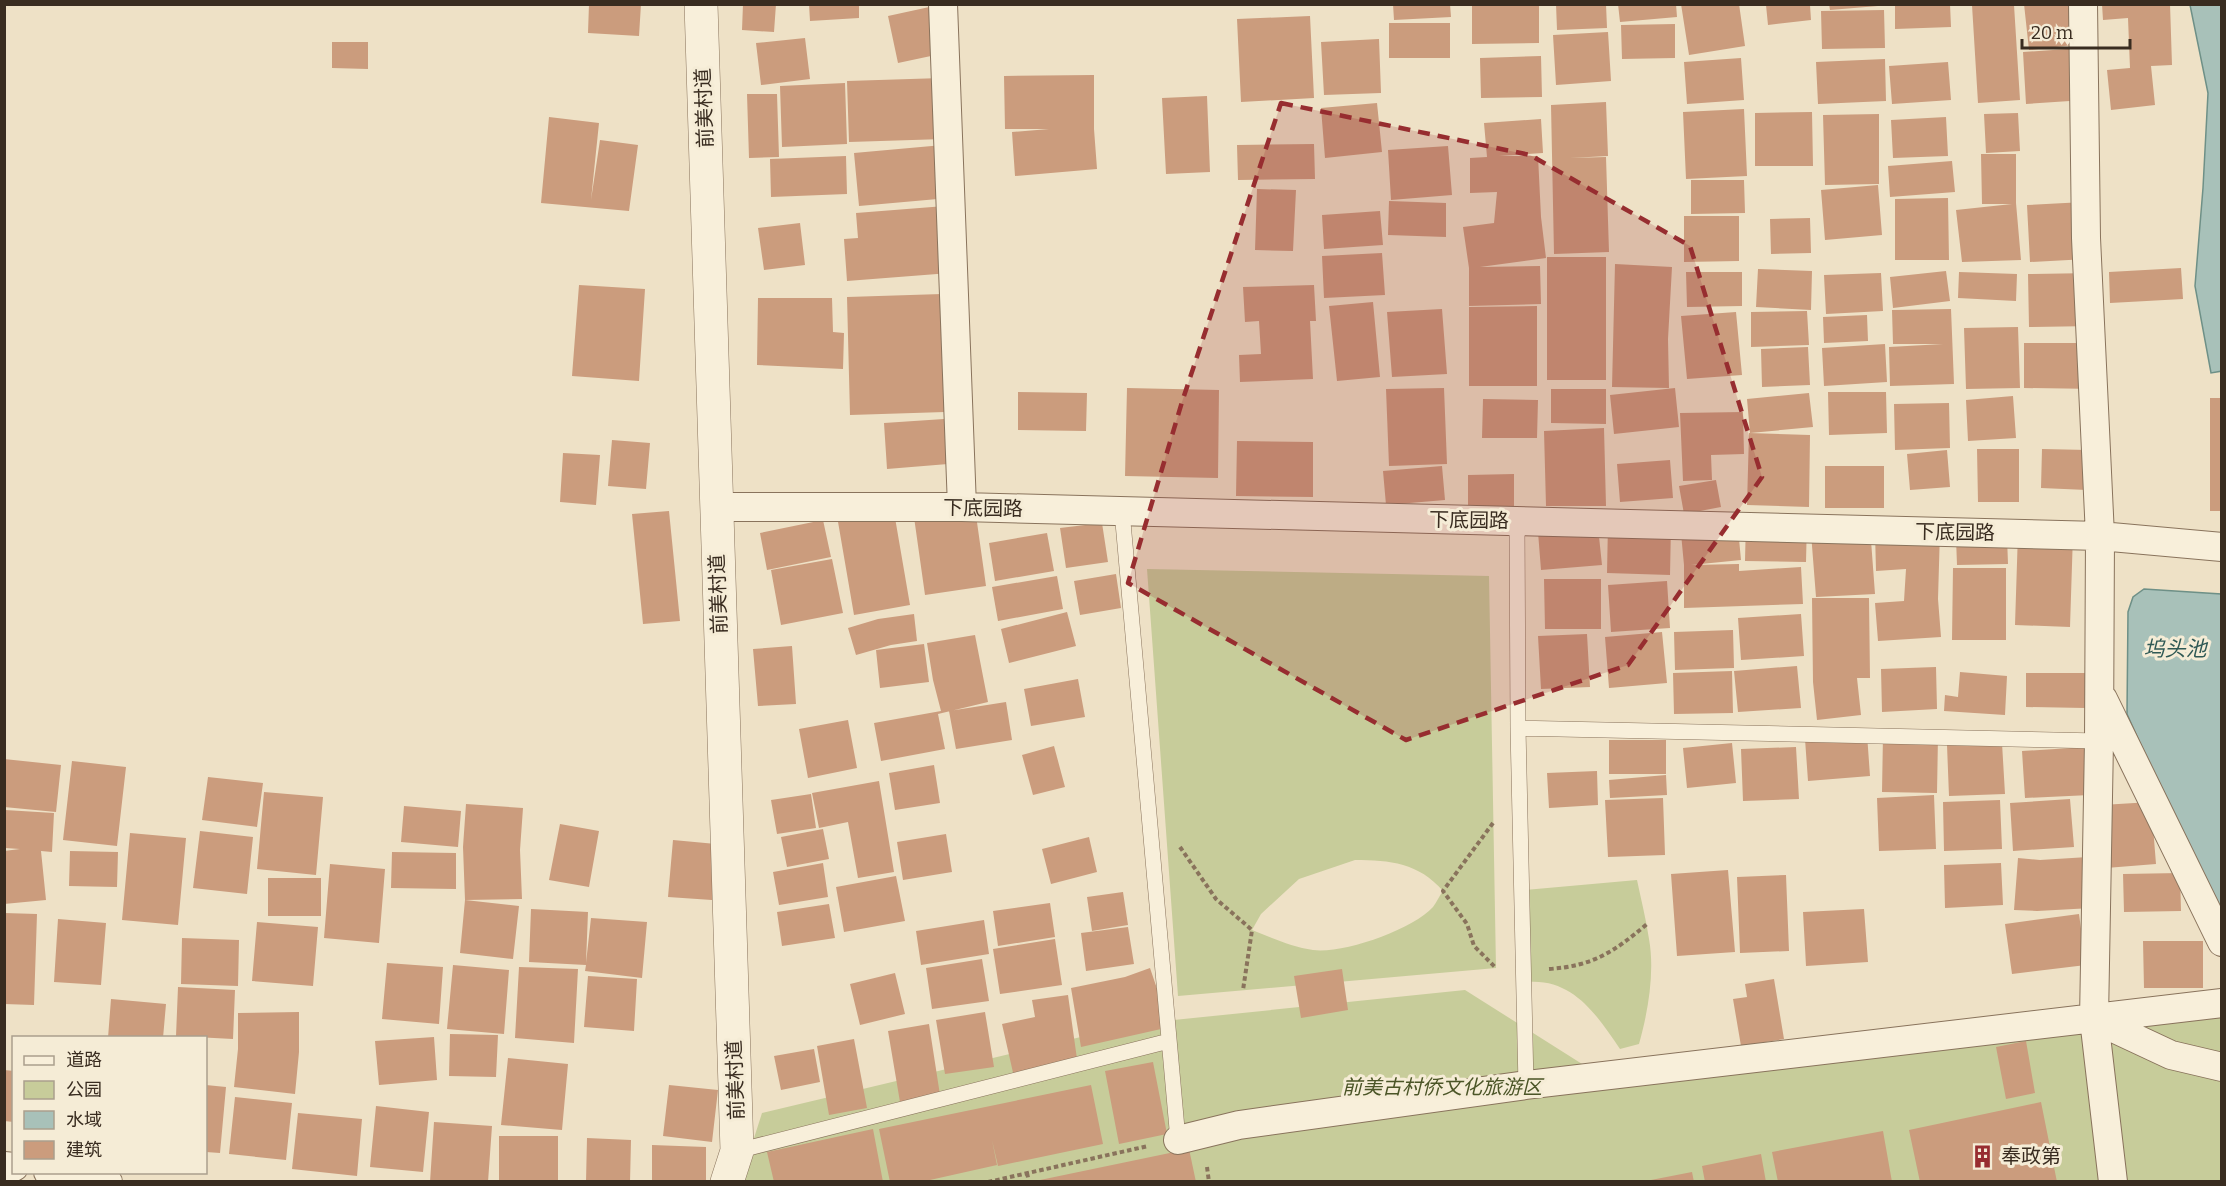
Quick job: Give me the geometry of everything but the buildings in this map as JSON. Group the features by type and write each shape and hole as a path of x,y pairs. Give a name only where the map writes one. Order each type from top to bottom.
{"street":[{"name":"前美村道","path":"701,4 737,1150 727,1182"},
{"path":"943,4 962,507"},
{"path":"2084,4 2086,238 2100,536 2094,1019 2113,1182"},
{"name":"下底园路","path":"716,507 962,507 2100,536 2222,547"},
{"path":"2099,692 2222,942"},
{"path":"1178,1140 1239,1125 1526,1085 2222,1003"},
{"path":"2094,1019 2171,1055 2222,1066"},
{"path":"55,1174 108,1182"}],"lane":[{"path":"1122,511 1178,1140"},
{"path":"1517,521 1518,728 1526,1085"},
{"path":"1518,728 2099,741"},
{"path":"737,1150 1169,1041"}],"path":[{"path":"1493,823 1443,891 1467,924 1474,946 1496,968"},
{"path":"1177,837 1180,848 1216,899 1252,930 1243,990"},
{"path":"1545,969 1563,968 1595,961 1621,946 1647,924"},
{"path":"988,1182 1178,1140"},
{"path":"1027,1173 1029,1182"}],"highlighted area":[{"path":"1281,103 1530,155 1690,246 1762,477 1628,665 1406,740 1128,583 1182,402"}],"green space":[{"path":"1147,569 1489,576 1496,968 1178,996","holes":["1355,860 1392,862 1414,869 1424,874 1443,891 1433,907 1410,924 1376,939 1341,948 1305,949 1252,930 1261,914 1299,879"]},
{"path":"1637,880 1651,952 1650,992 1639,1044 1620,1049 1593,1012 1571,992 1543,982 1527,982 1525,890"},
{"name":"前美古村侨文化旅游区","path":"1465,990 1590,1069 2221,1000 2221,1181 740,1182 762,1113 1135,1024"}],"water":[{"path":"2190,5 2221,5 2222,371 2211,373 2195,286 2208,93"},
{"name":"坞头池","path":"2144,589 2221,594 2221,925 2127,714 2128,612 2133,597"}],"place":[{"name":"奉政第","path":"1983,1156"}]}
